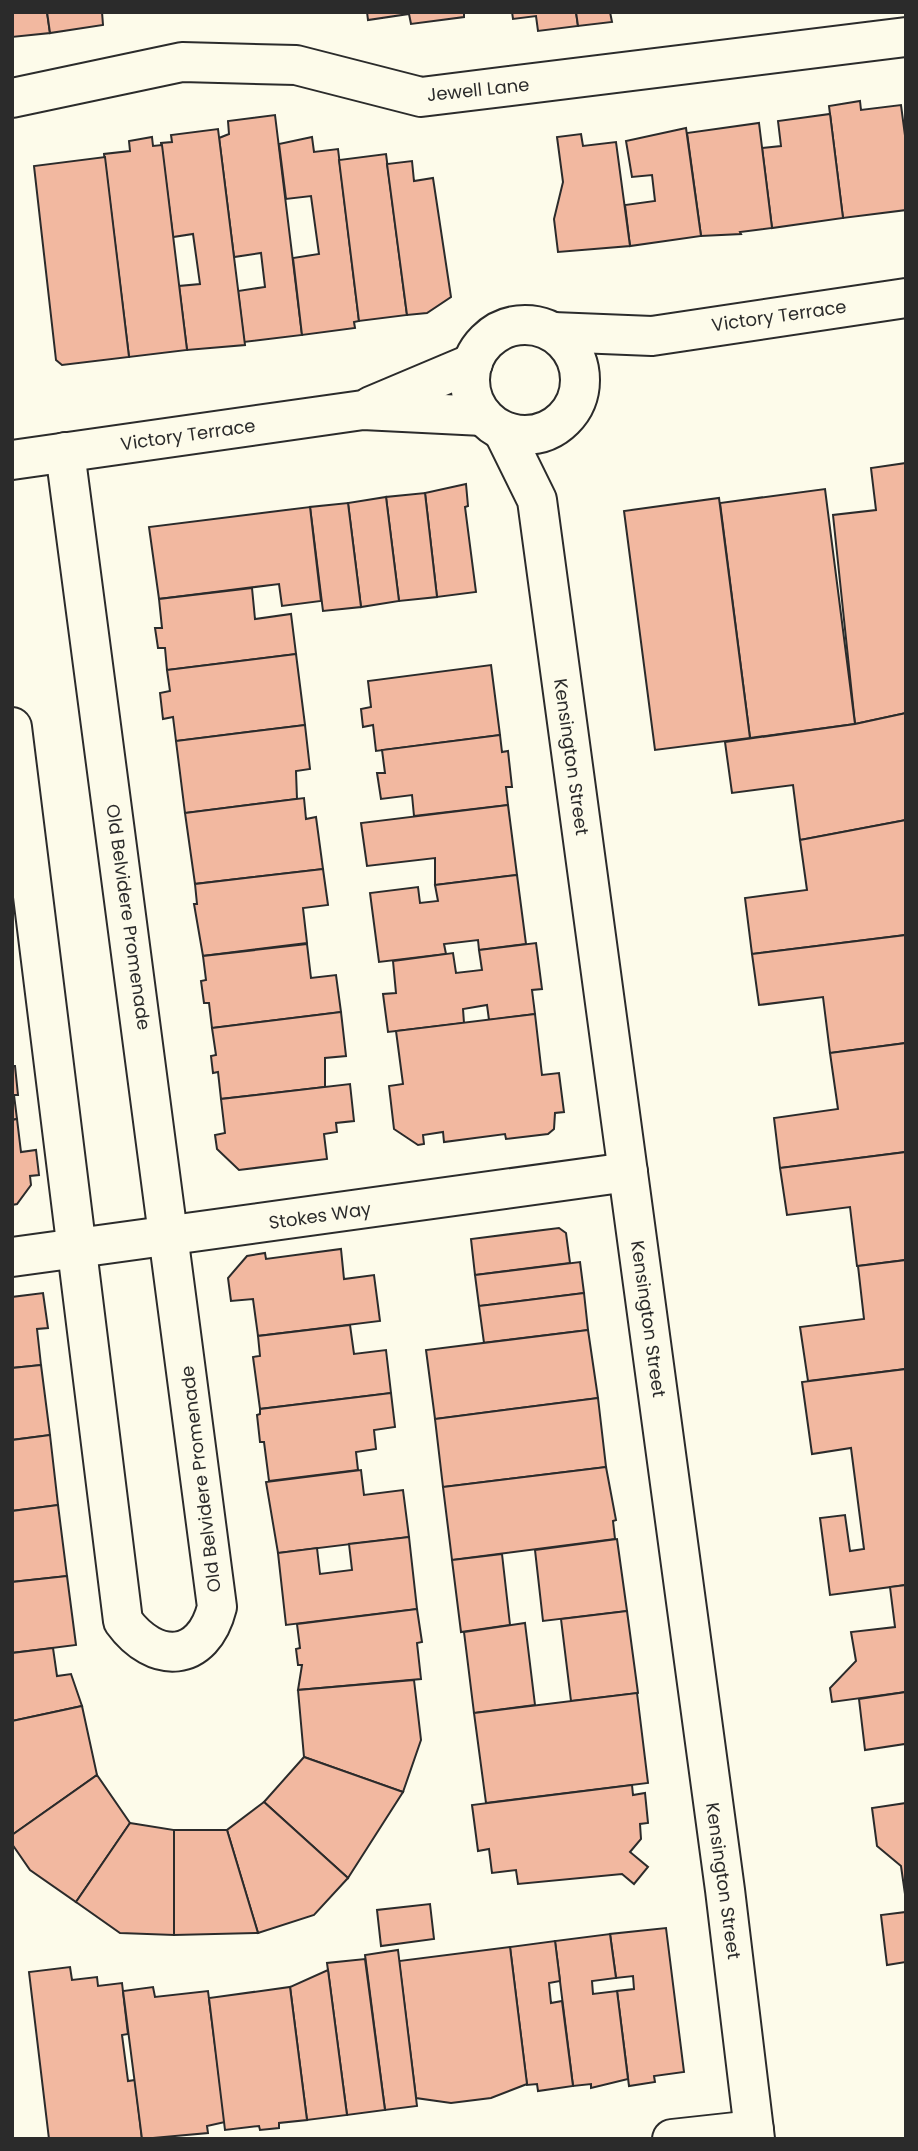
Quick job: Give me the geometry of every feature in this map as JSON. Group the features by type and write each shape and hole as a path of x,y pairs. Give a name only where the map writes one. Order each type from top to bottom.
{"street":[{"name":"Jewell Lane","path":"12,98 182,62 296,65 421,97 906,37"},
{"name":"Victory Terrace","path":"553,332 652,336 906,298"},
{"path":"534,325 553,332 568,344 577,361 580,380 578,397 571,412 559,424 532,435 493,424 473,400 470,381 473,363 479,349 503,329 534,325"},
{"name":"Victory Terrace","path":"580,380 652,336"},
{"name":"Victory Terrace","path":"363,410 473,363"},
{"name":"Victory Terrace","path":"12,460 363,410 493,424"},
{"name":"Kensington Street","path":"493,424 537,500 755,2134"},
{"name":"Kensington Street","path":"537,500 559,424"},
{"name":"Old Belvidere Promenade","path":"12,727 123,1622 147,1647 159,1651 175,1651 190,1648 203,1639 212,1624 217,1606 65,452"},
{"name":"Stokes Way","path":"12,1256 170,1237 628,1172"},
{"path":"672,2139 755,2134"}],"building":[{"path":"12,12 47,12 50,33 12,37"},
{"path":"47,12 102,12 103,25 50,33"},
{"path":"367,12 464,12 464,17 411,24 409,14 368,20"},
{"path":"512,12 576,12 578,26 538,31 536,16 513,19"},
{"path":"576,12 610,12 612,22 578,26"},
{"path":"860,101 861,110 901,105 906,143 906,210 843,218 829,106"},
{"path":"830,114 843,218 772,228 762,148 781,146 778,121"},
{"path":"275,115 302,335 244,342 238,291 265,287 261,253 234,257 219,138 229,134 228,121"},
{"path":"759,123 772,228 740,232 741,234 701,236 687,133"},
{"path":"686,128 701,236 630,246 625,205 655,201 652,175 632,177 626,141"},
{"path":"218,129 245,345 187,350 179,286 200,284 193,234 173,237 161,143 172,142 171,135"},
{"path":"581,134 583,146 616,142 630,246 558,252 554,219 563,182 557,137"},
{"path":"152,137 153,146 162,145 187,350 129,357 104,154 130,151 129,141"},
{"path":"312,137 314,152 338,149 359,321 354,322 355,328 302,335 293,258 319,254 311,196 286,199 279,144"},
{"path":"386,154 407,315 359,321 339,160"},
{"path":"105,157 129,357 62,365 56,360 34,166"},
{"path":"412,161 414,181 433,178 451,297 427,313 407,315 387,164"},
{"path":"906,463 906,713 855,724 833,515 876,510 871,468"},
{"path":"466,484 468,506 465,507 476,592 437,597 425,493"},
{"path":"825,489 855,724 750,738 720,503"},
{"path":"425,493 437,597 399,601 386,497"},
{"path":"386,497 399,601 361,607 348,503"},
{"path":"719,498 750,738 655,750 624,511"},
{"path":"348,503 361,607 323,611 310,507"},
{"path":"310,507 321,601 282,606 279,584 159,599 149,527"},
{"path":"252,588 255,619 291,614 296,654 167,670 165,648 158,648 155,628 162,628 159,599"},
{"path":"296,654 305,725 176,741 173,717 163,719 160,693 170,691 167,670"},
{"path":"491,665 500,735 376,751 373,725 363,727 361,709 371,707 368,681"},
{"path":"906,713 906,820 800,840 793,785 732,793 725,742 855,724"},
{"path":"305,725 310,769 296,771 297,799 185,813 176,741"},
{"path":"500,735 502,752 508,751 512,787 506,787 508,805 414,816 412,795 381,799 377,773 385,773 382,750"},
{"path":"304,798 306,819 316,817 323,869 195,884 185,813"},
{"path":"508,805 517,875 435,885 435,858 367,866 361,823"},
{"path":"906,820 906,935 752,954 745,898 807,890 800,840"},
{"path":"323,869 328,905 303,908 307,943 203,956 194,904 197,904 195,884"},
{"path":"517,875 526,944 479,950 478,940 444,944 446,954 379,962 370,893 418,887 420,903 438,901 435,885"},
{"path":"906,935 906,1043 830,1053 823,997 759,1005 752,954"},
{"path":"536,943 542,989 532,990 535,1014 489,1020 487,1005 463,1009 464,1023 388,1032 383,994 396,993 393,961 453,953 456,973 482,970 479,950"},
{"path":"307,944 311,978 336,975 341,1012 212,1028 209,1003 204,1003 201,981 206,980 203,956"},
{"path":"341,1012 346,1056 325,1058 325,1087 221,1099 218,1072 213,1073 211,1056 216,1055 212,1028"},
{"path":"535,1014 542,1075 559,1073 564,1112 555,1113 554,1129 548,1134 506,1139 505,1134 444,1142 443,1132 423,1135 424,1144 418,1145 394,1129 389,1086 403,1084 396,1031"},
{"path":"906,1043 906,1152 780,1168 774,1118 838,1109 830,1053"},
{"path":"12,1066 15,1066 18,1095 14,1095 17,1119 12,1120"},
{"path":"350,1084 354,1121 336,1123 337,1132 324,1134 327,1159 239,1170 217,1149 215,1135 225,1133 221,1099"},
{"path":"17,1119 21,1152 36,1150 39,1175 30,1176 31,1185 17,1204 12,1205 12,1120"},
{"path":"906,1152 906,1260 857,1266 850,1207 787,1215 780,1168"},
{"path":"559,1228 566,1233 570,1263 475,1275 471,1239"},
{"path":"341,1249 344,1279 374,1275 380,1321 258,1336 253,1299 231,1301 228,1278 247,1256 265,1253 266,1259"},
{"path":"906,1260 906,1369 808,1381 800,1327 864,1319 858,1266"},
{"path":"580,1262 584,1293 479,1306 475,1275"},
{"path":"43,1293 48,1328 37,1329 41,1365 12,1368 12,1297"},
{"path":"584,1293 588,1330 484,1343 479,1306"},
{"path":"350,1325 354,1354 386,1350 391,1393 260,1409 253,1357 260,1356 258,1336"},
{"path":"588,1330 598,1398 435,1419 426,1350"},
{"path":"41,1365 50,1435 12,1440 12,1368"},
{"path":"906,1369 906,1585 830,1595 820,1518 845,1515 850,1551 864,1549 851,1448 812,1454 802,1382"},
{"path":"391,1393 395,1427 374,1430 376,1449 356,1452 358,1470 269,1481 264,1442 260,1442 257,1415 260,1414 260,1409"},
{"path":"598,1398 606,1467 443,1487 435,1419"},
{"path":"50,1435 58,1505 12,1511 12,1440"},
{"path":"606,1467 616,1520 613,1521 615,1539 452,1560 443,1487"},
{"path":"361,1470 364,1495 403,1490 409,1537 278,1553 266,1482"},
{"path":"58,1505 67,1576 12,1582 12,1511"},
{"path":"409,1537 417,1609 286,1625 278,1553 317,1548 320,1574 352,1570 349,1544"},
{"path":"617,1539 627,1611 543,1621 535,1550"},
{"path":"502,1554 510,1625 461,1632 452,1560"},
{"path":"67,1576 76,1645 12,1653 12,1582"},
{"path":"906,1585 906,1692 832,1702 830,1688 856,1661 851,1632 895,1627 890,1587"},
{"path":"417,1609 422,1642 417,1643 421,1679 298,1690 302,1665 298,1665 296,1649 300,1648 297,1624"},
{"path":"627,1611 638,1693 571,1701 561,1619"},
{"path":"525,1623 535,1705 474,1713 464,1632"},
{"path":"53,1648 57,1676 71,1674 82,1706 12,1721 12,1653"},
{"path":"414,1680 421,1740 403,1792 304,1757 298,1690"},
{"path":"906,1692 906,1753 905,1744 865,1750 859,1699"},
{"path":"637,1693 648,1783 486,1803 474,1713"},
{"path":"82,1706 97,1775 12,1835 12,1721"},
{"path":"304,1757 403,1792 348,1878 264,1802"},
{"path":"97,1775 130,1823 76,1902 30,1870 12,1844 12,1835"},
{"path":"632,1785 633,1795 645,1793 648,1823 640,1824 641,1839 630,1852 648,1867 634,1884 622,1874 518,1884 516,1870 492,1873 489,1849 478,1851 472,1805"},
{"path":"264,1802 348,1878 314,1915 258,1933 227,1830"},
{"path":"906,1803 906,1901 901,1866 877,1846 872,1808"},
{"path":"130,1823 174,1830 174,1935 120,1933 76,1902"},
{"path":"174,1830 227,1830 258,1933 174,1935"},
{"path":"430,1904 434,1939 381,1946 377,1910"},
{"path":"906,1912 906,1962 887,1965 881,1915"},
{"path":"666,1928 684,2072 654,2076 655,2082 629,2086 617,1991 634,1989 633,1976 616,1978 610,1934"},
{"path":"610,1934 616,1978 592,1981 593,1994 617,1991 628,2079 591,2088 591,2084 573,2086 555,1941"},
{"path":"555,1941 560,1981 549,1983 551,2003 562,2001 573,2086 538,2091 537,2084 527,2085 510,1947"},
{"path":"510,1947 527,2084 491,2098 451,2103 416,2098 399,1961"},
{"path":"398,1950 417,2106 385,2110 365,1955"},
{"path":"365,1959 385,2110 347,2115 327,1963"},
{"path":"70,1967 72,1980 97,1977 98,1986 122,1983 128,2034 122,2035 128,2081 135,2080 142,2139 49,2139 29,1972"},
{"path":"328,1970 347,2115 307,2120 290,1987"},
{"path":"153,1987 155,1997 208,1991 225,2122 207,2126 208,2133 142,2139 123,1991"},
{"path":"290,1987 307,2120 279,2123 279,2128 260,2130 259,2126 225,2130 209,1998"}]}
